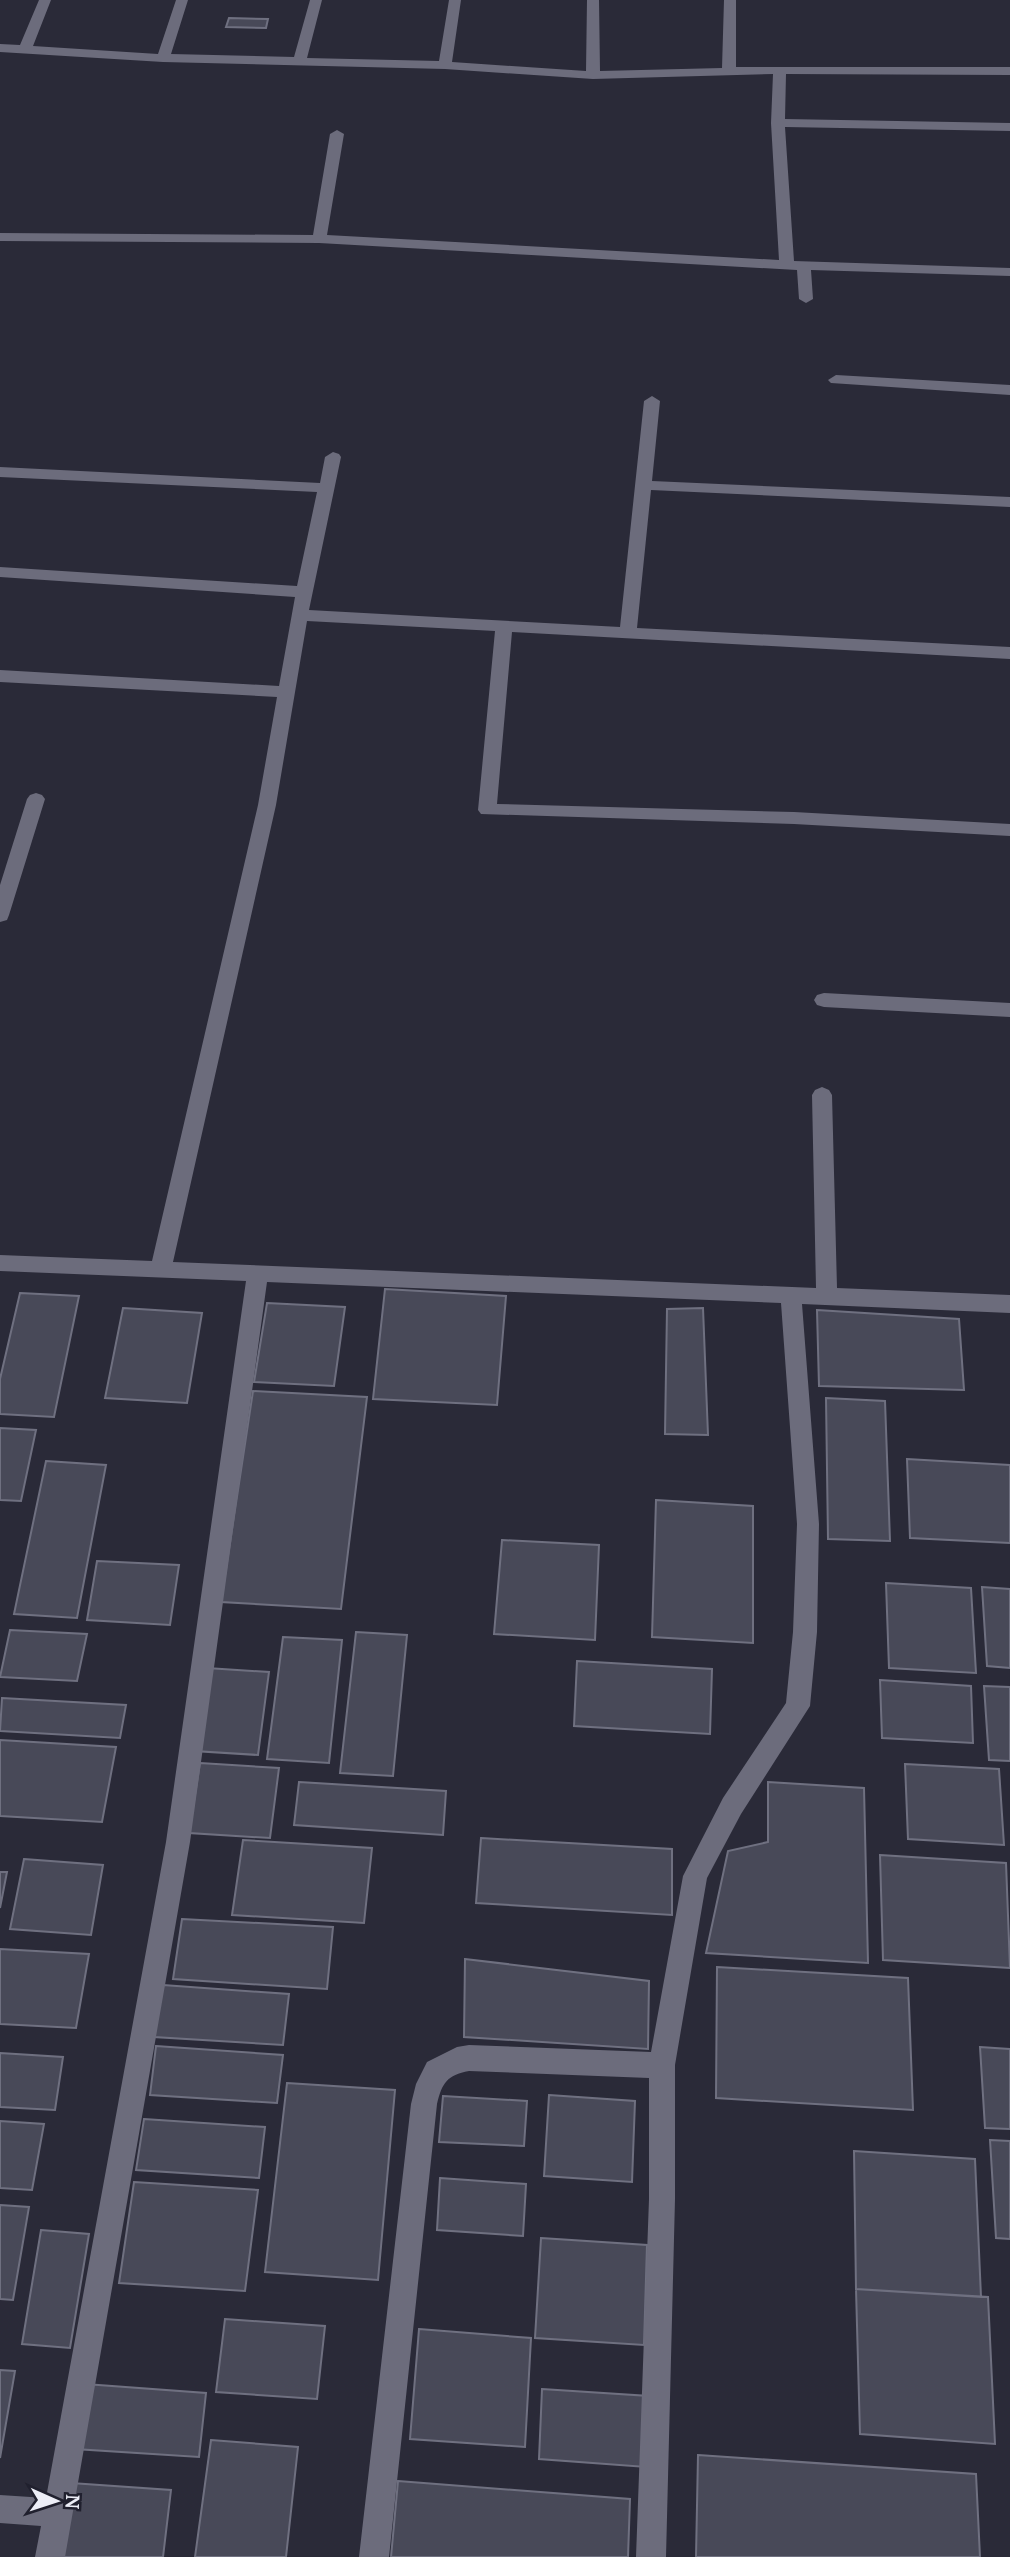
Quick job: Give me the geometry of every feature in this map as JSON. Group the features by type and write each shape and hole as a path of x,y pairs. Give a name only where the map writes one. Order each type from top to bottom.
{"street":[{"path":"25,50 45,0"},
{"path":"163,58 182,0"},
{"path":"300,60 316,0"},
{"path":"445,65 454,0"},
{"path":"593,0 593,75"},
{"path":"729,71 730,0"},
{"path":"0,48 163,58 445,65 593,75 780,70 1010,71"},
{"path":"780,70 778,124 787,265"},
{"path":"778,124 1010,127"},
{"path":"318,239 337,134"},
{"path":"0,237 318,239 804,266 1010,272"},
{"path":"804,266 806,299"},
{"path":"836,380 1010,390"},
{"path":"628,633 652,401"},
{"path":"161,1269 267,806 304,592 333,457"},
{"path":"0,472 327,488"},
{"path":"643,485 1010,502"},
{"path":"0,572 304,592"},
{"path":"301,615 1010,653"},
{"path":"505,628 487,810 794,818 1010,830"},
{"path":"0,676 288,692"},
{"path":"0,915 36,799"},
{"path":"824,1000 1010,1010"},
{"path":"822,1095 827,1296"},
{"path":"0,1263 1010,1304"},
{"path":"50,2557 178,1842 258,1273"},
{"path":"651,2557 663,2199 662,2065 695,1876 732,1806 798,1706 805,1632 807,1524 791,1294"},
{"path":"374,2557 424,2104 430,2077 446,2062 469,2058 662,2065"},
{"path":"0,2509 57,2513"}],"building":[{"path":"229,18 268,19 266,28 226,27"},
{"path":"385,1289 506,1296 497,1405 373,1399"},
{"path":"20,1293 79,1296 54,1417 0,1414 0,1379"},
{"path":"267,1303 345,1307 334,1386 254,1382"},
{"path":"123,1308 202,1313 187,1403 105,1398"},
{"path":"703,1308 708,1435 665,1434 667,1309"},
{"path":"817,1310 959,1319 964,1390 819,1386"},
{"path":"253,1391 367,1397 341,1609 221,1602"},
{"path":"826,1398 885,1401 890,1541 828,1539"},
{"path":"0,1428 36,1430 21,1501 0,1500"},
{"path":"907,1459 1010,1465 1010,1543 910,1538"},
{"path":"46,1461 106,1465 77,1618 14,1614"},
{"path":"656,1500 753,1506 753,1643 652,1637"},
{"path":"502,1540 599,1545 595,1640 494,1634"},
{"path":"97,1561 179,1565 170,1625 87,1620"},
{"path":"886,1583 971,1588 976,1673 889,1668"},
{"path":"982,1587 1010,1589 1010,1668 987,1666"},
{"path":"10,1630 87,1634 77,1681 0,1677"},
{"path":"356,1632 407,1635 393,1776 340,1773"},
{"path":"283,1637 342,1640 329,1763 267,1759"},
{"path":"577,1661 712,1669 710,1734 574,1726"},
{"path":"207,1668 269,1672 258,1755 194,1751"},
{"path":"880,1680 971,1686 973,1743 882,1738"},
{"path":"984,1686 1010,1687 1010,1761 989,1760"},
{"path":"2,1698 126,1705 120,1738 0,1731"},
{"path":"0,1740 116,1747 102,1822 0,1816"},
{"path":"200,1763 279,1768 270,1838 189,1833"},
{"path":"905,1764 999,1769 1004,1845 908,1839"},
{"path":"299,1782 446,1791 443,1835 294,1825"},
{"path":"768,1782 864,1788 868,1963 706,1953 728,1851 768,1842"},
{"path":"481,1838 672,1849 672,1915 476,1903"},
{"path":"243,1840 372,1848 364,1923 232,1915"},
{"path":"880,1855 1006,1863 1010,1968 883,1960"},
{"path":"24,1859 103,1865 91,1935 10,1929"},
{"path":"0,1872 7,1872 0,1908"},
{"path":"182,1919 333,1927 327,1989 173,1979"},
{"path":"0,1949 89,1954 76,2028 0,2024"},
{"path":"465,1959 649,1981 648,2049 464,2037"},
{"path":"717,1967 908,1978 913,2110 716,2098"},
{"path":"163,1985 289,1994 283,2045 154,2037"},
{"path":"156,2046 283,2055 277,2103 150,2095"},
{"path":"980,2047 1010,2049 1010,2129 985,2128"},
{"path":"0,2053 63,2057 55,2110 0,2107"},
{"path":"287,2083 395,2090 378,2280 265,2272"},
{"path":"549,2095 635,2101 632,2182 544,2176"},
{"path":"443,2096 527,2101 524,2146 439,2142"},
{"path":"144,2119 265,2127 259,2178 136,2170"},
{"path":"0,2121 44,2124 32,2190 0,2188"},
{"path":"990,2140 1010,2141 1010,2239 996,2238"},
{"path":"854,2151 975,2159 981,2297 856,2289"},
{"path":"440,2178 526,2184 523,2236 437,2230"},
{"path":"134,2182 258,2190 245,2291 119,2283"},
{"path":"0,2205 29,2207 13,2300 0,2299"},
{"path":"41,2230 89,2234 70,2348 22,2344"},
{"path":"541,2238 647,2245 644,2345 535,2338"},
{"path":"856,2289 988,2297 995,2444 860,2434"},
{"path":"225,2319 325,2326 317,2399 216,2392"},
{"path":"419,2329 531,2338 525,2447 410,2439"},
{"path":"0,2370 15,2371 0,2458"},
{"path":"85,2384 206,2393 199,2457 75,2449"},
{"path":"542,2389 649,2396 646,2467 539,2459"},
{"path":"211,2440 298,2447 286,2557 195,2557"},
{"path":"698,2455 976,2474 980,2557 696,2557"},
{"path":"398,2481 630,2499 628,2557 391,2557"},
{"path":"71,2483 171,2490 163,2557 60,2557"}]}
